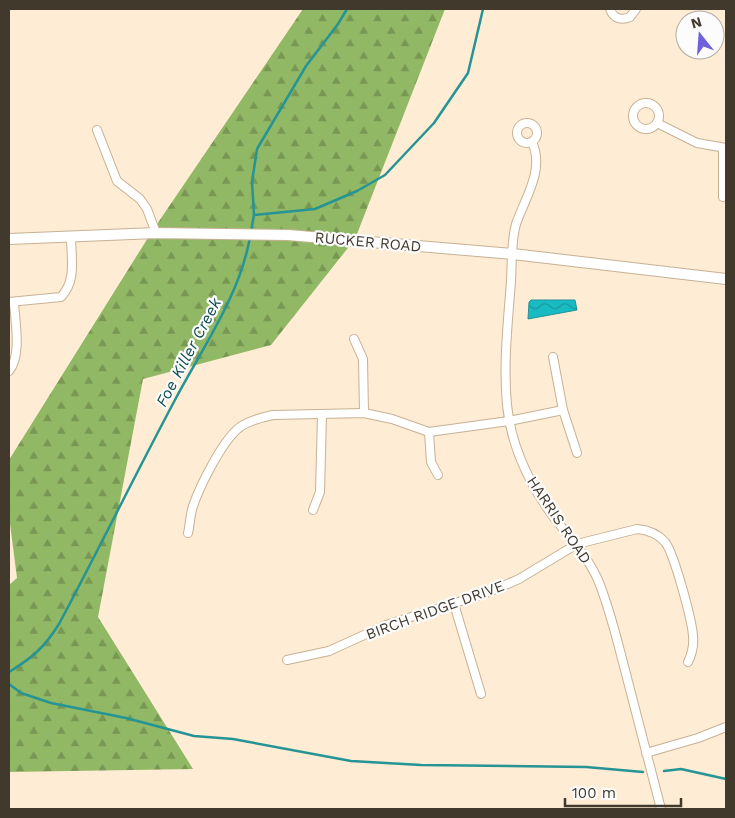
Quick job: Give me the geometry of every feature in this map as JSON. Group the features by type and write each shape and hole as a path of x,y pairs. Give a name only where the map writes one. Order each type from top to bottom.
{"main road":[{"name":"RUCKER ROAD","path":"9,239 156,234 262,234 513,254 726,279"}],"street":[{"path":"610,9 614,15 622,19 630,17 636,9"},
{"path":"657,123 697,144 725,148 723,197"},
{"path":"97,130 114,176 140,199 147,209 156,234"},
{"name":"HARRIS ROAD","path":"532,142 537,152 537,161 532,184 516,227 513,254 506,386 509,421 522,464 536,491 553,516 577,544 598,580 611,618 661,809"},
{"path":"9,371 12,367 16,349 11,302 61,297 70,288 72,276 71,236"},
{"path":"354,339 363,359 364,413"},
{"path":"553,357 563,410 577,453"},
{"path":"188,533 192,508 202,482 227,441 243,425 273,415 364,413 392,418 429,432 509,421 563,410"},
{"path":"313,510 320,492 322,415"},
{"path":"429,432 430,462 438,476"},
{"name":"BIRCH RIDGE DRIVE","path":"287,660 329,651 386,625 454,604 519,579 577,544 637,529 651,533 664,541 672,555 693,634 693,648 688,662"},
{"path":"454,604 481,694"},
{"path":"646,753 698,738 726,727"}],"green space":[{"path":"303,9 445,9 355,239 271,345 143,379 98,617 193,769 9,772 9,585 17,578 9,516 9,460 151,233"}],"water":[{"path":"531,300 575,300 577,310 528,319 529,302"}],"waterway":[{"path":"254,215 252,182 257,149 306,66 347,9"},
{"name":"Foe Killer Creek","path":"251,231 254,215 315,209 357,191 385,175 434,123 468,73 483,9"},
{"name":"Foe Killer Creek","path":"9,672 37,652 59,624 161,426 229,300 238,279 250,237"},
{"path":"9,684 21,693 51,703 126,718 194,736 233,739 351,761 421,765 586,767 643,772"},
{"path":"664,771 681,769 726,779"}]}
